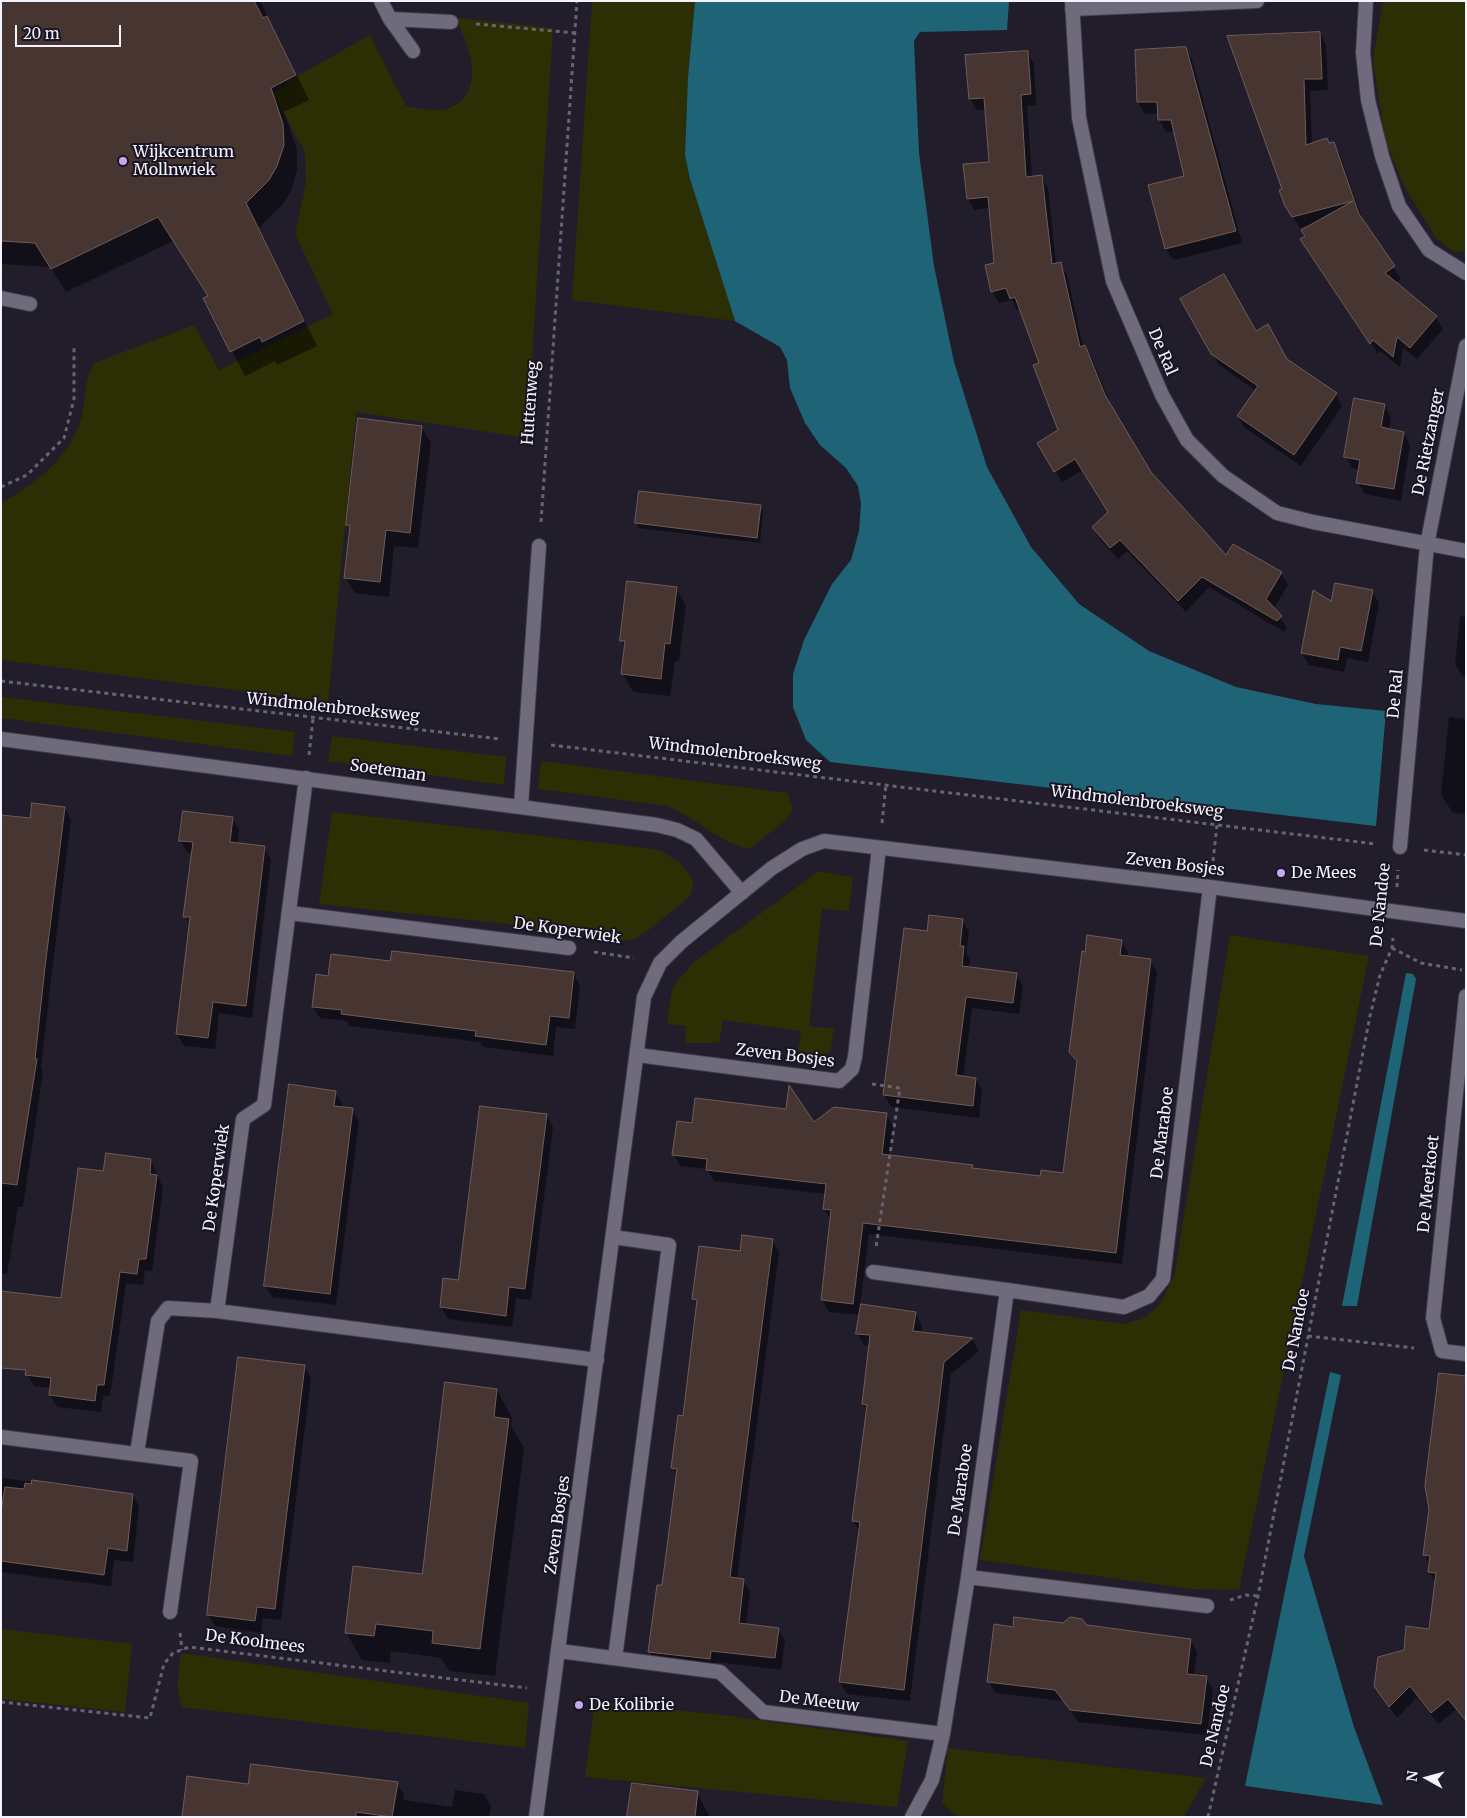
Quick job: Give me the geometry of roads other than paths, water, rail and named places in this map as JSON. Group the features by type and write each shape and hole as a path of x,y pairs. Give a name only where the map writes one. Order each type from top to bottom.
{"street":[{"path":"381,1 390,19 413,51"},
{"name":"De Ral","path":"1257,1 1072,5 1079,118 1113,281 1162,395 1187,440 1223,476 1277,513 1427,545 1466,551"},
{"path":"1366,1 1363,53 1368,100 1382,156 1399,206 1429,250 1466,273"},
{"path":"390,19 451,22"},
{"path":"1,298 30,304"},
{"name":"De Rietzanger","path":"1427,545 1466,346"},
{"name":"De Ral","path":"1400,847 1427,545"},
{"path":"521,806 539,546"},
{"name":"Soeteman","path":"1,739 657,825 677,830 696,839 742,893"},
{"name":"De Koperwiek","path":"217,1311 243,1119 264,1106 306,778"},
{"name":"Zeven Bosjes","path":"536,1817 644,996 660,963 681,942 772,868 802,849 824,842 1210,887 1466,921"},
{"name":"Zeven Bosjes","path":"637,1055 838,1081 852,1069 855,1057 879,848"},
{"name":"De Maraboe","path":"873,1272 1124,1307 1149,1296 1163,1279 1210,887"},
{"name":"De Koperwiek","path":"290,913 569,948"},
{"name":"De Meerkoet","path":"1466,996 1433,1318 1442,1351 1466,1354"},
{"path":"613,1237 669,1244 615,1658"},
{"name":"De Maraboe","path":"912,1817 932,1780 943,1734 968,1577 1007,1290"},
{"path":"137,1453 158,1321 168,1308 217,1311 597,1360"},
{"path":"1,1437 137,1453 162,1459 191,1461 170,1612"},
{"path":"968,1577 1207,1606"},
{"name":"De Meeuw","path":"559,1651 720,1672 763,1712 943,1734"}],"water":[{"path":"695,1 1009,1 1007,30 920,32 914,41 919,153 934,266 954,362 987,467 1031,547 1079,604 1149,651 1236,687 1316,704 1386,711 1376,826 830,762 806,740 793,707 793,674 804,640 832,584 851,560 859,531 861,504 858,486 846,468 820,445 805,423 790,388 787,360 780,347 735,321 690,179 685,155 688,77"},
{"path":"1406,973 1413,974 1416,979 1357,1306 1342,1306"},
{"path":"1330,1372 1341,1375 1304,1556 1354,1727 1383,1805 1245,1786"}],"place":[{"name":"Wijkcentrum Mollnwiek","path":"123,161"},
{"name":"De Mees","path":"1281,873"},
{"name":"De Kolibrie","path":"579,1705"}]}
